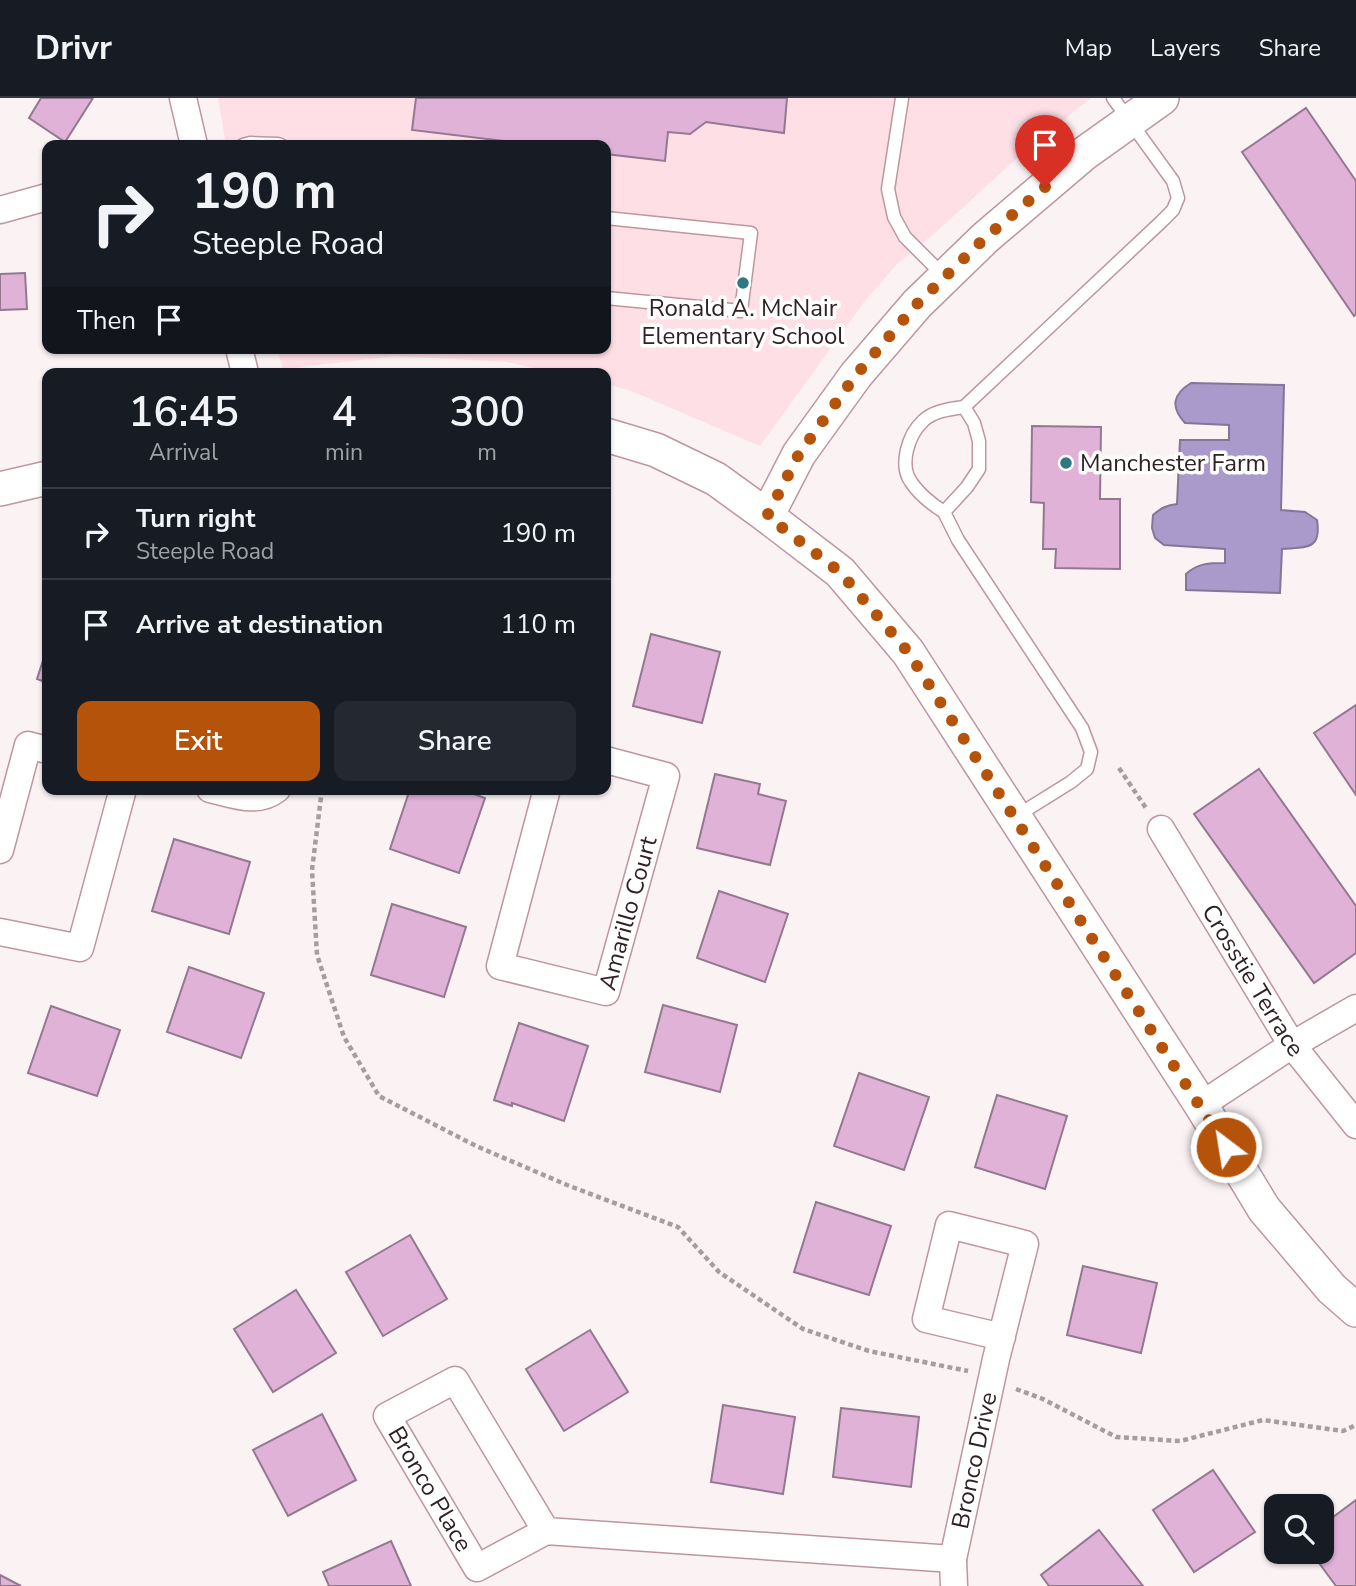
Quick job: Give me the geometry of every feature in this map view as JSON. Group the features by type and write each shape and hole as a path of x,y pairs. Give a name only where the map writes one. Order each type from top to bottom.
{"street":[{"path":"183,98 193,140"},
{"path":"767,516 799,454 856,375 917,304 985,238 1075,161 1121,110 1162,98"},
{"path":"0,209 42,198"},
{"path":"611,436 656,450 716,479 840,572 908,652 1201,1105 1264,1209 1332,1289 1356,1310"},
{"path":"0,489 42,479"},
{"path":"0,850 28,745 42,749"},
{"name":"Amarillo Court","path":"545,795 500,967 606,992 666,776 611,761"},
{"path":"0,932 80,948 121,795"},
{"path":"236,795 253,799 265,795"},
{"name":"Crosstie Terrace","path":"1161,829 1292,1045 1356,1125"},
{"path":"1201,1105 1292,1045 1356,1008"},
{"name":"Bronco Drive","path":"954,1586 953,1559 1025,1244 949,1225 926,1319 1002,1337"},
{"name":"Bronco Place","path":"455,1380 546,1531 477,1568 387,1416 455,1380"},
{"path":"546,1531 953,1559"}],"lane":[{"path":"902,98 888,189 894,217 905,237 945,277"},
{"path":"1015,817 1072,782 1087,769 1091,752 1082,728 958,540 944,512 932,504 910,481 905,463 910,439 923,420 943,410 964,407 1173,210 1178,198 1173,181 1121,110"},
{"path":"611,219 751,233 741,311 611,298"},
{"path":"944,512 979,469 979,441 974,423 964,407"}],"path":[{"path":"1119,768 1161,829"},
{"path":"321,795 312,870 317,955 344,1037 379,1096 499,1156 678,1227 719,1272 803,1329 869,1352 966,1371 1043,1399 1116,1437 1180,1441 1263,1420 1343,1431 1356,1425"}],"shaded area":[{"name":"Ronald A. McNair Elementary School","path":"218,98 1091,98 1028,148 896,265 864,302 760,446 629,390 611,385 611,368 533,368 507,362 396,356 283,368 279,354 611,354 611,140 225,140"},
{"path":"1191,383 1284,385 1281,510 1305,512 1317,520 1318,530 1317,537 1310,545 1282,549 1280,593 1186,590 1186,574 1204,564 1225,563 1225,549 1164,545 1155,538 1152,528 1153,515 1164,507 1177,504 1180,440 1229,440 1229,425 1185,423 1180,417 1176,406 1177,396"}],"building":[{"path":"41,98 93,98 66,140 62,140 29,118"},
{"path":"416,98 787,98 784,133 706,122 690,134 668,132 665,161 611,155 611,140 495,140 412,130"},
{"path":"1306,108 1356,181 1354,316 1242,152"},
{"path":"25,273 27,309 0,310 0,274"},
{"name":"Manchester Farm","path":"1032,426 1101,427 1100,499 1120,499 1120,569 1055,568 1056,549 1043,549 1044,503 1031,502"},
{"path":"651,634 720,652 702,723 633,706"},
{"path":"42,664 42,681 37,679"},
{"path":"1356,705 1356,795 1314,733"},
{"path":"1259,769 1356,906 1356,953 1314,983 1194,814"},
{"path":"715,774 760,784 758,794 786,801 770,865 697,848"},
{"path":"408,795 477,795 485,798 459,873 390,849"},
{"path":"174,839 250,862 229,934 152,911"},
{"path":"719,891 788,914 765,982 697,958"},
{"path":"392,904 466,927 444,997 371,975"},
{"path":"189,967 264,993 241,1058 167,1032"},
{"path":"663,1005 737,1025 720,1092 645,1072"},
{"path":"51,1006 120,1030 97,1096 28,1073"},
{"path":"519,1023 588,1046 564,1121 512,1103 512,1106 494,1100"},
{"path":"859,1073 929,1097 904,1170 834,1146"},
{"path":"997,1095 1067,1116 1045,1189 975,1167"},
{"path":"816,1202 891,1226 869,1295 794,1272"},
{"path":"410,1235 447,1299 383,1336 346,1272"},
{"path":"1083,1266 1157,1283 1141,1353 1067,1335"},
{"path":"296,1290 336,1353 273,1392 234,1329"},
{"path":"590,1330 628,1392 564,1431 526,1369"},
{"path":"723,1405 795,1417 783,1494 711,1482"},
{"path":"841,1408 919,1417 911,1487 833,1477"},
{"path":"322,1414 356,1480 288,1516 253,1450"},
{"path":"1213,1470 1255,1532 1194,1572 1153,1510"},
{"path":"1356,1500 1356,1586 1336,1586 1320,1564 1334,1564 1334,1516"},
{"path":"1099,1530 1143,1586 1049,1586 1041,1575"},
{"path":"391,1541 411,1586 329,1586 323,1572"},
{"path":"0,1575 21,1586 0,1586"}],"place":[{"name":"Ronald A. McNair Elementary School","path":"743,283"},
{"name":"Manchester Farm","path":"1066,463"}],"route":[{"path":"1045,187 985,238 917,304 856,375 799,454 767,516 840,572 908,652 1226,1147"}]}
